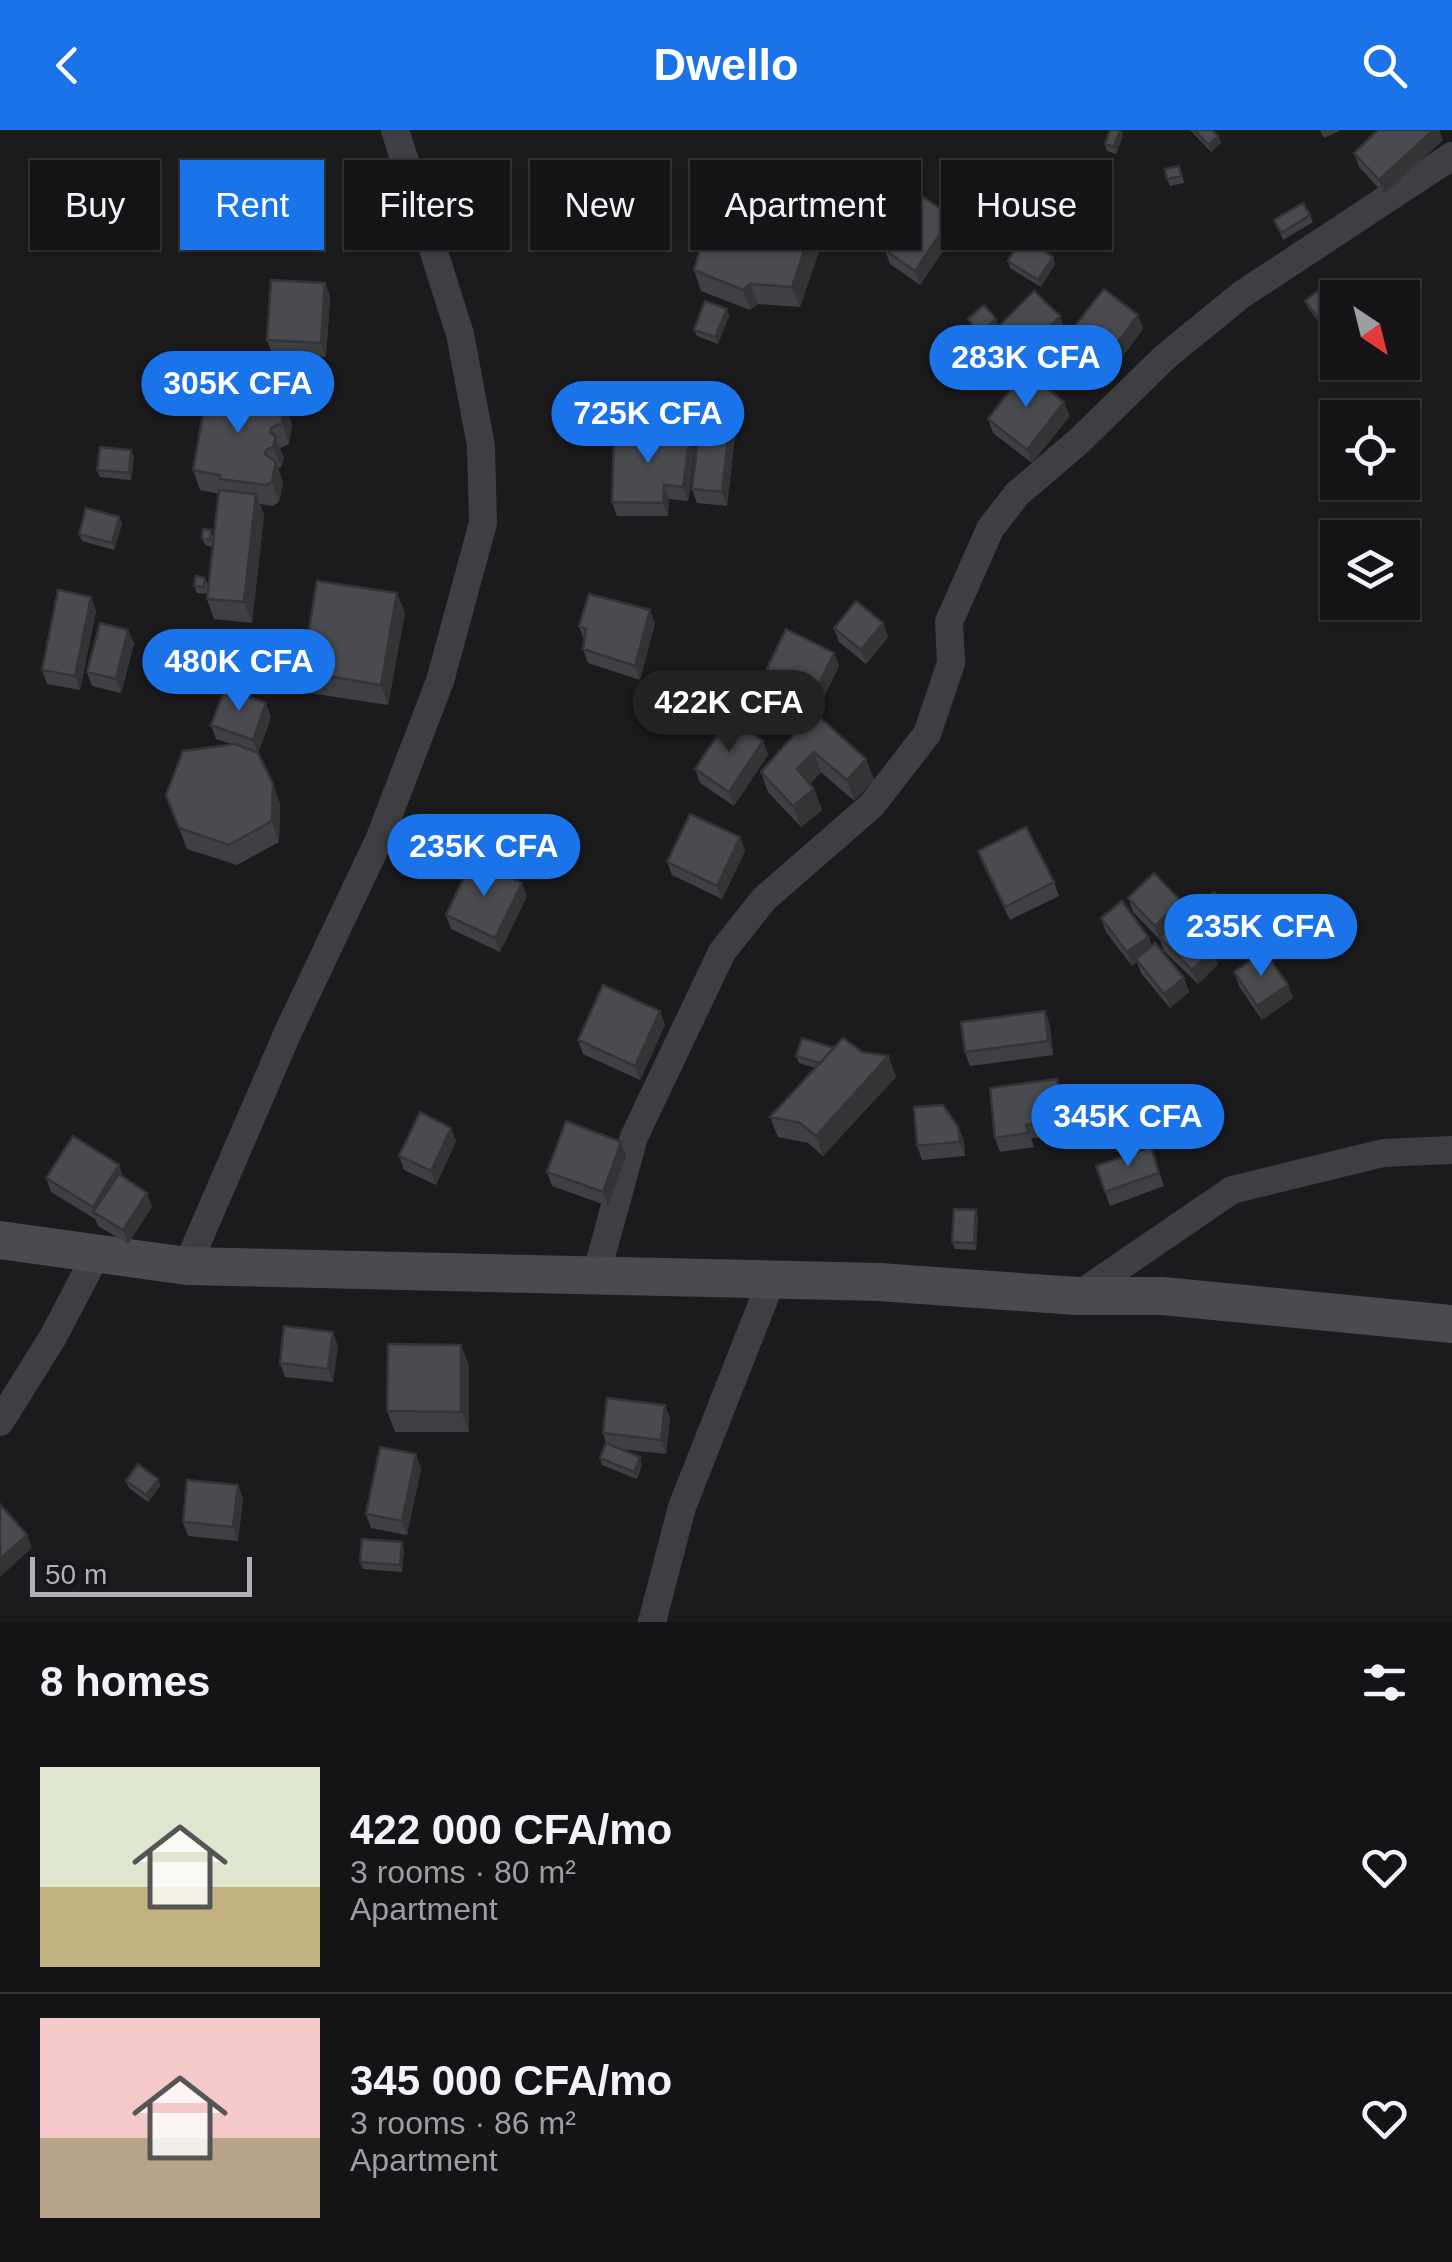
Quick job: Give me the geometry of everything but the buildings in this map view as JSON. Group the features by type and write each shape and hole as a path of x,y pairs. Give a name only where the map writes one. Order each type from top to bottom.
{"street":[{"path":"186,1266 288,1032 379,840 440,681 483,523 481,446 460,334 395,130"},
{"path":"596,1275 634,1138 722,952 764,899 872,805 928,734 951,663 949,622 990,529 1017,494 1180,344 1241,295 1452,156"},
{"path":"1077,1296 1232,1190 1382,1153 1452,1150"},
{"path":"0,1240 186,1266 879,1282 1077,1296 1162,1296 1452,1324"},
{"path":"0,1422 98,1254"},
{"path":"652,1622 682,1508 772,1279"}]}
